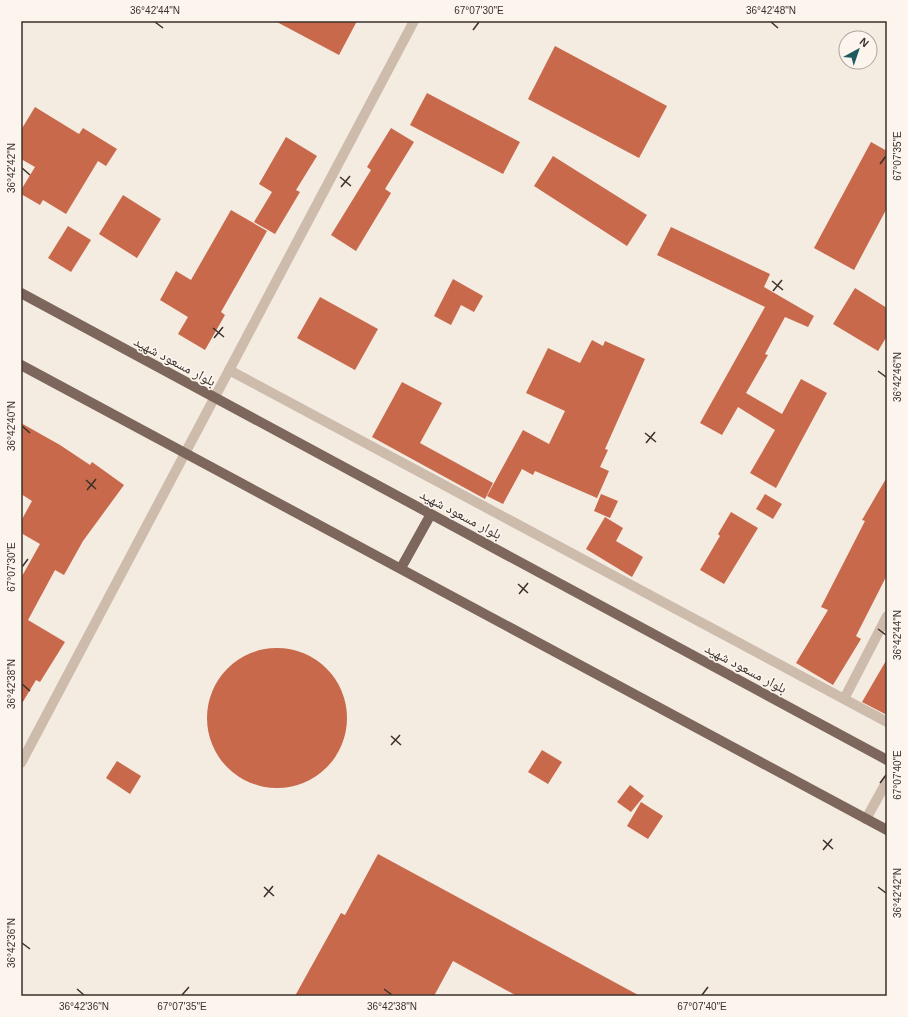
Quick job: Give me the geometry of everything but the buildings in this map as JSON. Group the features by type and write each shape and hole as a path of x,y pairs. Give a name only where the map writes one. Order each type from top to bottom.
{"main road":[{"name":"بلوار مسعود شهید","path":"21,294 887,760"},
{"path":"21,365 187,452 887,830"},
{"path":"401,568 431,514"}],"street":[{"path":"21,764 414,21"},
{"path":"229,370 887,722"},
{"path":"844,699 887,616"},
{"path":"866,818 887,781"}]}
